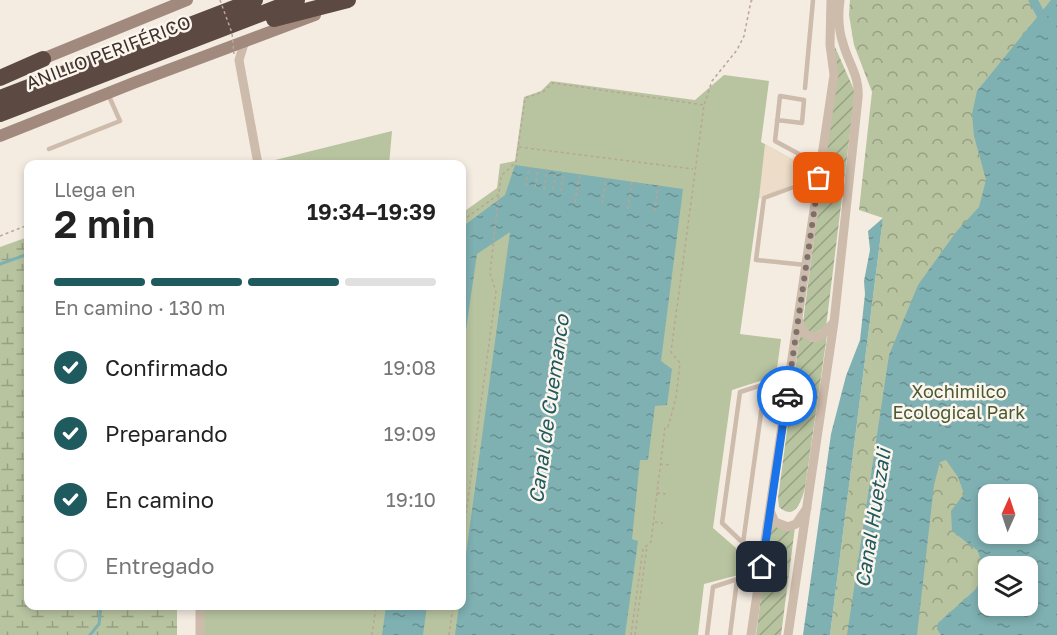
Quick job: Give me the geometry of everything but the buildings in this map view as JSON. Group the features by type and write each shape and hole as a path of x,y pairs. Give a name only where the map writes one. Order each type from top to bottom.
{"highway":[{"name":"ANILLO PERIFÉRICO","path":"0,98 255,0"},
{"name":"ANILLO PERIFÉRICO","path":"0,114 297,0"},
{"path":"243,21 278,18 348,0"},
{"path":"0,76 43,58"}],"main road":[{"path":"43,58 187,0"},
{"path":"0,136 108,93 232,54 245,41 357,0"}],"street":[{"path":"751,635 834,75 831,0"},
{"path":"788,635 834,322 859,90 856,75 841,37 840,0"},
{"path":"245,41 232,54 255,160"},
{"path":"798,319 803,333 809,338 824,334 834,322"},
{"path":"770,510 774,522 788,527 796,524 808,507"},
{"path":"200,610 200,635"}],"lane":[{"path":"805,88 813,0"},
{"path":"49,149 120,121 108,93"},
{"path":"777,120 802,123 804,100 780,96 777,120 775,141 820,166"},
{"path":"806,265 756,260 762,208 764,198 819,178"},
{"path":"765,384 743,543 722,523 740,392 765,384 790,376"},
{"path":"707,635 713,587 762,571"},
{"path":"730,635 737,580"}],"path":[{"path":"219,0 232,33 232,54"},
{"path":"631,635 643,549 651,542 655,522 665,427 668,427 676,398 680,363 670,352 704,105 712,81 737,50 744,36 751,2 755,0"},
{"path":"466,513 496,292 490,273 501,176 516,162 525,98 543,92 553,83 704,105"},
{"path":"518,146 694,169"},
{"path":"526,186 529,167"},
{"path":"535,188 538,168"},
{"path":"544,189 547,169"},
{"path":"553,189 556,171"},
{"path":"561,191 564,172"},
{"path":"575,202 580,174"},
{"path":"602,203 606,178"},
{"path":"628,209 632,182"},
{"path":"654,211 658,186"},
{"path":"466,218 499,194"},
{"path":"0,236 24,227"},
{"path":"660,464 671,465"},
{"path":"658,493 667,494"},
{"path":"655,522 663,523"},
{"path":"635,635 647,545"},
{"path":"372,635 375,610"},
{"path":"449,635 452,610"}],"green space":[{"name":"Xochimilco Ecological Park","path":"850,0 1057,0 1057,635 830,635 883,218 859,210 872,92 854,45 849,15"},
{"path":"835,47 855,92 826,327 812,335 806,331 803,322 835,79"},
{"path":"724,75 769,81 761,142 804,166 802,180 759,198 740,334 781,339 776,376 732,390 713,528 751,561 750,572 704,584 698,635 202,635 202,610 466,610 466,210 497,188 500,164 515,161 524,97 541,91 551,81 695,100"},
{"path":"392,131 389,160 275,160"},
{"path":"24,238 24,610 177,610 177,635 0,635 0,247"},
{"path":"800,334 812,342 827,335 805,488 799,504 789,512 779,507 778,498"},
{"path":"771,522 795,527 781,635 756,635"}],"shaded area":[{"path":"765,144 804,166 802,180 759,198"}],"water":[{"name":"Canal Huetzali","path":"1051,0 1057,0 1057,635 941,635 937,629 938,623 978,585 978,616 1038,616 1038,556 980,556 978,551 952,531 951,511 964,494 958,477 946,460 940,462 934,485 917,635 847,635 889,355 918,285 956,232 979,207 986,180 974,136 972,114 977,91"},
{"name":"Canal de Cuemanco","path":"515,165 683,189 661,361 672,369 667,405 655,406 648,460 640,460 632,539 638,541 625,635 455,635 458,610 466,610 466,554 510,232 477,254 466,330 466,224 505,195"},
{"path":"883,218 830,635 803,635 831,434 846,376 860,340 865,294 864,281 870,250 868,231"},
{"path":"385,610 426,610 423,635 382,635"}],"waterway":[{"path":"1033,0 1057,45"},
{"path":"0,264 24,255"},
{"path":"90,635 99,624 101,610"}],"way so far":[{"path":"787,396 819,178"}],"route":[{"path":"762,567 787,396"}]}
